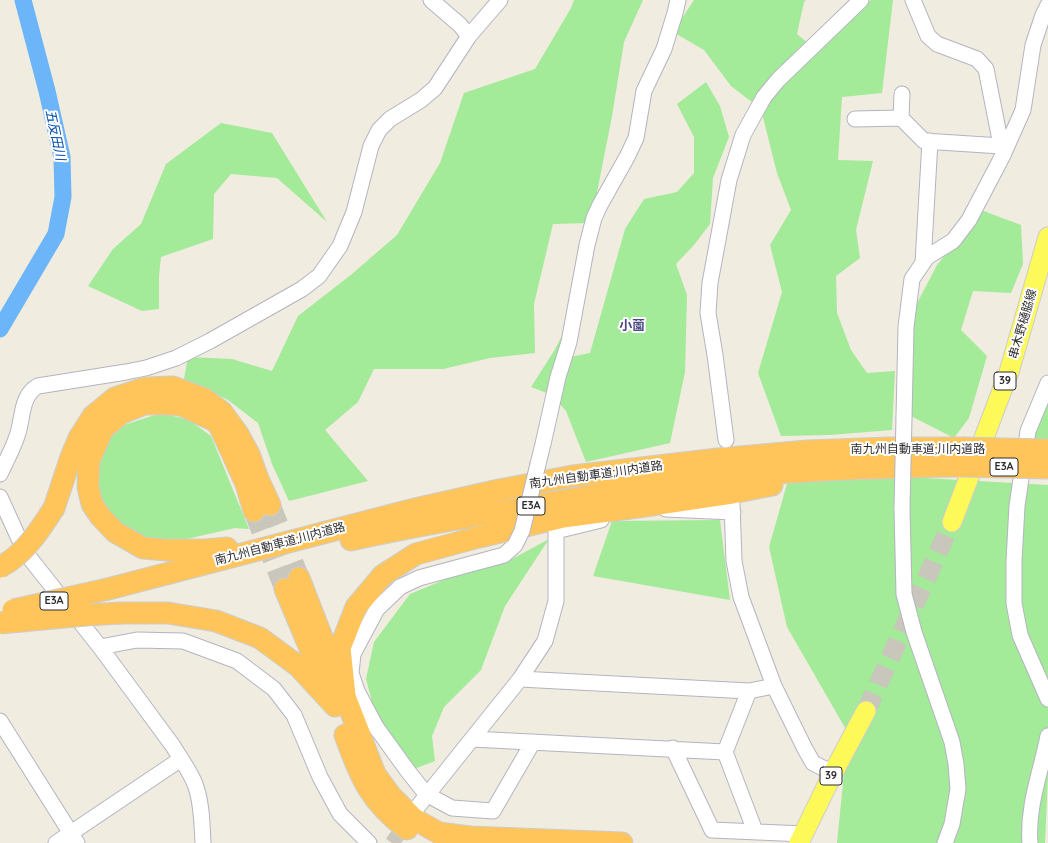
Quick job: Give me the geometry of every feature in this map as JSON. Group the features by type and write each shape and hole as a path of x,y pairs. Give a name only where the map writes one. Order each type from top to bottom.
{"highway":[{"path":"0,566 10,562 37,534 54,508 79,438 93,416 115,398 145,388 173,387 205,399 222,412 238,434 249,454 258,479 262,508 246,484 219,425 213,420 181,405 144,404 122,413 103,430 89,461 88,487 92,504 100,516 115,532 143,548 205,550 238,547 275,540 395,509 480,494"},
{"name":"南九州自動車道;川内道路","path":"108,590 414,510 480,494 573,476 732,457 846,449 962,457 1048,468"},
{"name":"南九州自動車道;川内道路","path":"0,613 239,564 390,531 508,509 661,484 1048,450"},
{"path":"434,843 406,829 384,811 370,794 357,768 340,701 340,648 356,607 383,575 416,554 563,517 638,508 732,493 853,468"},
{"path":"292,583 340,701 375,774 391,796 414,820 439,833 470,837 622,843"},
{"path":"0,623 121,613 168,613 216,621 260,638 298,666 340,701"}],"main road":[{"name":"串木野樋脇線","path":"952,522 1009,372 1048,237"},
{"name":"39","path":"801,839 833,773 866,711"}],"street":[{"path":"431,0 460,25 469,36"},
{"path":"0,474 18,434 24,405 32,390 38,386 146,368 176,358 210,341 302,289 319,276 340,246 354,212 371,146 379,130 390,119 421,100 435,88 469,36 500,0"},
{"path":"533,742 493,811 452,808 426,794 407,770 376,727 357,691 350,673 354,654 377,609 400,587 419,578 504,555 515,545 522,531 558,377 569,342 587,245 594,218 628,157 636,138 644,91 664,49 678,0"},
{"path":"726,440 708,313 710,283 729,180 743,136 764,97 778,80 860,0"},
{"path":"913,0 928,36 937,44 977,59 986,69 1002,150"},
{"path":"945,843 952,824 958,788 956,764 952,742 914,632 904,594 902,508 906,327 912,279 927,257 953,241 965,225 1023,110 1033,45 1048,5"},
{"path":"902,94 901,118 924,141 1002,150"},
{"path":"855,120 901,118"},
{"path":"923,263 930,142"},
{"path":"1048,384 1028,431 1017,506 1014,561 1014,603 1020,636 1048,699"},
{"path":"0,497 25,552 100,647 181,759 196,786 201,810 203,843"},
{"path":"415,810 426,794 520,679 545,641 556,601 556,532 650,509 732,506 734,561 741,597 774,686 813,762 833,773"},
{"path":"100,647 137,640 183,641 238,661 274,689 294,715 320,777 340,814 369,843"},
{"path":"520,679 749,691 774,686"},
{"path":"749,691 726,752 754,831"},
{"path":"0,721 74,838"},
{"path":"1030,843 1029,827 1034,792 1046,754 1048,736"},
{"path":"472,739 673,748 726,752"},
{"path":"673,748 712,830 754,831 801,839"},
{"path":"56,843 74,838 181,759"}],"green space":[{"path":"574,0 643,0 624,42 612,116 591,223 553,224 534,304 535,353 490,358 443,369 374,369 358,402 325,430 368,481 289,501 272,464 258,423 228,400 184,379 188,357 232,359 272,371 298,316 352,274 397,235 440,163 464,93 535,69 571,8"},
{"path":"694,0 806,0 804,2 797,34 814,48 871,0 893,0 882,93 842,97 838,160 873,161 856,230 860,258 836,276 837,313 851,350 867,373 895,371 892,430 830,435 781,436 758,373 782,292 770,245 791,210 777,173 761,109 731,86 704,50 673,32"},
{"path":"706,82 720,106 729,137 713,178 710,224 694,245 676,264 687,295 685,372 670,443 586,462 566,411 552,395 531,387 554,351 577,307 570,357 590,353 625,229 644,199 677,192 694,173 694,137 677,104"},
{"path":"221,123 272,133 327,222 277,178 231,174 214,194 213,239 161,257 159,276 159,309 142,311 88,286 113,249 141,224 166,164"},
{"path":"981,210 1021,225 1023,264 1011,293 973,291 961,330 987,356 969,418 954,438 911,416 914,309 937,265"},
{"path":"1048,403 1048,440 1028,439"},
{"path":"161,413 189,420 211,436 249,529 235,528 178,541 149,541 117,526 100,499 94,466 105,444 121,426"},
{"path":"865,473 1048,485 1048,775 1045,843 837,843 848,733 787,627 769,547 787,484"},
{"path":"720,520 730,600 593,576 612,521"},
{"path":"549,539 505,606 481,670 444,707 432,736 435,761 414,769 376,717 366,679 374,642 410,594 475,567 512,559"}],"waterway":[{"name":"五反田川","path":"0,329 56,234 63,197 62,157 47,91 23,0"}],"tunnel":[{"path":"270,505 299,578"},
{"path":"254,511 285,589"},
{"path":"866,711 952,522"},
{"path":"392,843 409,819"}],"district":[{"name":"小薗","path":"632,326"}]}
